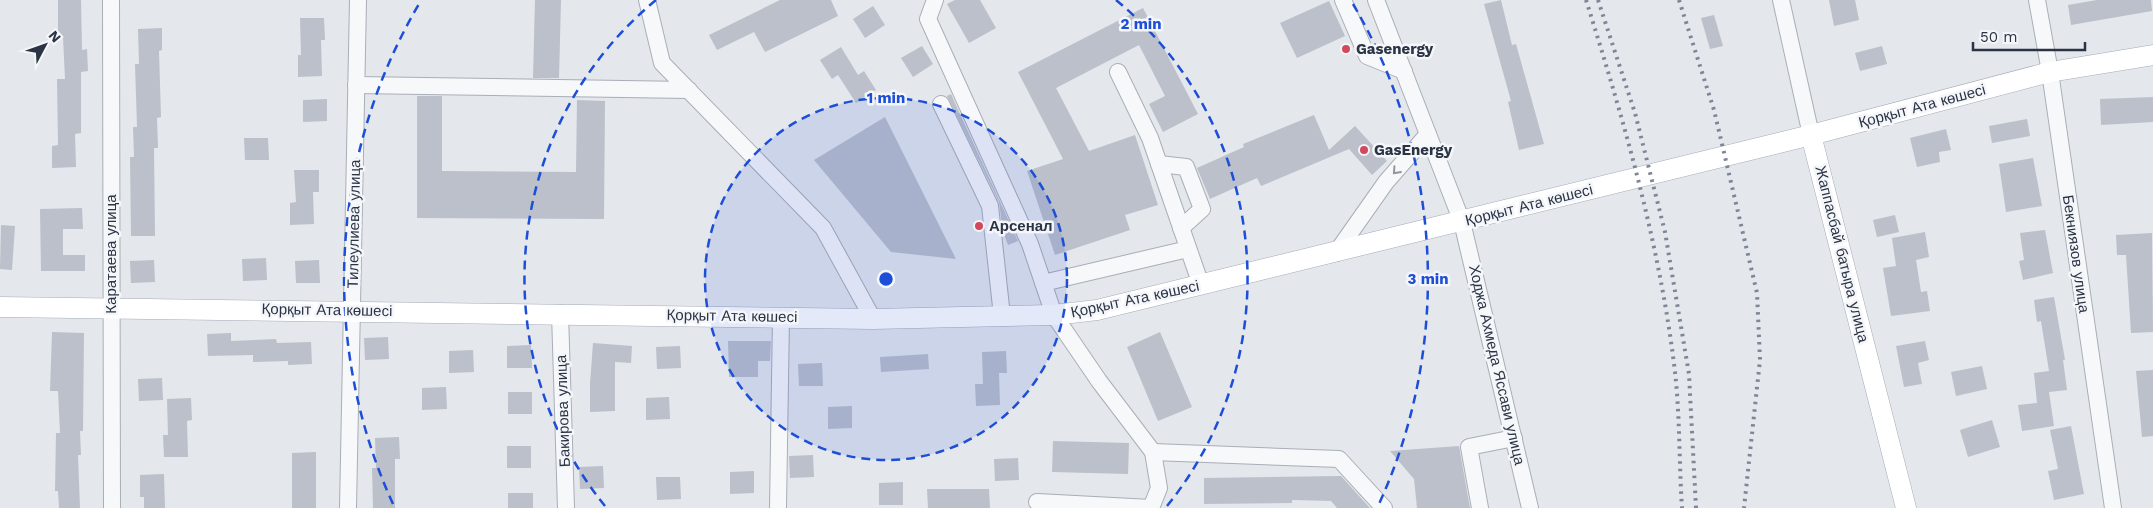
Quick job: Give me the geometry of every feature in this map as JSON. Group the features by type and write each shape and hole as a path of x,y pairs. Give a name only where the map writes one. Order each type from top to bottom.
{"main road":[{"name":"Қорқыт Ата көшесі","path":"0,307 560,313 873,319 1054,315 1097,310 1811,135 2050,72 2153,55"},
{"name":"Жаппасбай батыра улица","path":"1811,135 1906,508"}],"street":[{"name":"Каратаева улица","path":"111,0 112,508"},
{"name":"Тилеулиева улица","path":"348,508 358,0"},
{"path":"647,0 662,63 823,228 873,319"},
{"path":"935,0 928,20 1026,235 1054,315 1099,381 1153,452 1159,488 1151,508 1037,502"},
{"path":"1343,0 1366,56 1404,71"},
{"name":"Ходжа Ахмеда Яссави улица","path":"1376,0 1462,222 1530,508"},
{"name":"Жаппасбай батыра улица","path":"1781,0 1811,135"},
{"name":"Бекниязов улица","path":"2037,0 2050,72 2113,508"},
{"path":"1118,72 1150,138 1201,285"},
{"path":"356,85 689,90"},
{"path":"942,104 990,206 1002,316"},
{"path":"1336,252 1386,182 1428,134"},
{"path":"1159,164 1186,167 1202,209 1181,228"},
{"path":"1043,282 1188,249"},
{"name":"Бакирова улица","path":"560,313 566,508"},
{"path":"778,508 781,317"},
{"path":"1480,508 1469,447 1514,438"},
{"path":"1153,452 1338,459 1384,508"}],"building":[{"path":"58,0 81,0 82,50 87,49 88,71 81,72 81,133 75,134 76,167 52,168 52,146 58,145 57,79 65,79 63,37 58,37"},
{"path":"535,0 561,0 559,78 533,78"},
{"path":"780,0 831,0 838,16 765,52 754,32 717,50 709,35"},
{"path":"955,0 980,0 996,28 969,43 947,4"},
{"path":"1501,0 1512,45 1516,44 1544,144 1519,150 1508,102 1511,101 1484,4"},
{"path":"1829,0 1855,0 1859,20 1834,26"},
{"path":"2097,0 2151,0 2152,11 2071,25 2068,5"},
{"path":"1329,1 1345,36 1297,58 1280,23"},
{"path":"873,6 885,25 865,38 853,19"},
{"path":"1143,8 1198,114 1163,132 1149,104 1165,96 1139,45 1056,88 1089,151 1135,135 1158,205 1125,215 1130,230 1055,255 1027,171 1063,159 1018,72"},
{"path":"1714,15 1723,46 1710,49 1701,18"},
{"path":"300,18 324,18 325,40 321,40 322,76 298,77 298,55 301,55"},
{"path":"162,28 162,50 159,51 161,117 157,118 158,148 154,148 155,236 131,236 130,157 134,157 133,127 137,127 135,64 139,64 138,29"},
{"path":"922,46 933,64 913,77 901,58"},
{"path":"1882,46 1887,64 1860,71 1855,53"},
{"path":"841,47 858,75 864,71 876,90 856,103 838,75 832,79 820,60"},
{"path":"951,94 1018,241 1008,245 1003,232 999,202 947,96"},
{"path":"417,96 442,96 442,171 576,172 577,100 605,101 604,219 417,218"},
{"path":"2153,97 2153,122 2101,125 2100,99"},
{"path":"327,99 327,121 303,122 303,100"},
{"path":"1314,115 1329,150 1355,126 1387,161 1372,175 1349,149 1261,186 1257,178 1210,199 1197,168 1244,147 1243,144"},
{"path":"885,117 956,259 891,252 814,160"},
{"path":"2027,119 2030,136 1992,143 1989,126"},
{"path":"1946,129 1951,150 1939,152 1940,162 1917,167 1910,138"},
{"path":"244,138 268,138 269,160 245,160"},
{"path":"2033,158 2042,206 2006,212 1999,164"},
{"path":"294,170 319,170 319,192 313,192 314,224 290,225 290,203 296,202"},
{"path":"82,208 83,229 63,229 63,255 85,255 85,271 41,271 40,209"},
{"path":"1895,215 1899,232 1877,237 1873,220"},
{"path":"1,225 15,226 12,270 0,269"},
{"path":"2045,230 2053,273 2023,280 2019,261 2024,260 2020,233"},
{"path":"1925,232 1929,257 1916,260 1921,292 1927,291 1930,311 1891,316 1883,268 1896,266 1892,238"},
{"path":"2152,233 2153,332 2131,333 2126,255 2117,255 2116,235"},
{"path":"266,258 267,280 243,281 242,259"},
{"path":"154,260 155,282 131,283 130,261"},
{"path":"319,260 320,283 296,283 295,261"},
{"path":"2054,297 2065,360 2063,360 2067,390 2049,392 2054,426 2022,431 2018,405 2037,403 2034,373 2049,371 2041,321 2037,322 2034,300"},
{"path":"52,332 84,333 83,431 80,431 81,455 78,455 80,508 59,508 58,491 55,491 56,433 60,433 58,391 50,391"},
{"path":"1160,332 1192,407 1158,421 1127,347"},
{"path":"231,333 231,341 276,339 277,343 311,342 312,364 288,365 288,361 253,362 253,355 208,356 207,334"},
{"path":"388,337 389,359 365,360 364,338"},
{"path":"728,341 771,341 770,361 758,361 758,377 729,377"},
{"path":"1925,341 1929,360 1918,363 1922,384 1904,387 1896,346"},
{"path":"593,343 632,346 631,363 615,362 615,411 590,412"},
{"path":"531,345 532,368 507,368 507,346"},
{"path":"680,346 681,368 657,369 656,347"},
{"path":"473,350 474,372 449,373 449,351"},
{"path":"1006,351 1007,373 999,373 1000,405 976,406 975,384 983,384 982,352"},
{"path":"928,354 929,369 881,372 880,357"},
{"path":"822,363 823,386 799,386 798,364"},
{"path":"1982,366 1987,389 1956,396 1951,372"},
{"path":"2153,370 2153,436 2142,437 2136,371"},
{"path":"162,378 163,400 139,401 138,379"},
{"path":"446,387 447,409 422,410 422,388"},
{"path":"508,392 532,392 532,414 508,414"},
{"path":"669,397 670,419 646,420 646,398"},
{"path":"191,398 192,420 187,421 188,457 164,457 163,435 168,435 167,399"},
{"path":"852,406 852,428 828,429 828,407"},
{"path":"1992,420 2000,447 1968,457 1960,430"},
{"path":"2071,426 2084,494 2054,500 2048,471 2058,469 2050,430"},
{"path":"399,437 400,459 395,459 395,508 373,508 372,468 376,468 375,438"},
{"path":"1053,441 1129,443 1128,474 1052,472"},
{"path":"507,446 531,446 531,468 507,468"},
{"path":"1459,446 1470,508 1417,508 1414,479 1390,451"},
{"path":"316,452 316,508 292,508 292,453"},
{"path":"813,455 814,477 790,478 789,456"},
{"path":"1018,458 1019,480 995,481 994,459"},
{"path":"603,466 604,488 580,489 579,467"},
{"path":"754,471 754,493 730,494 730,472"},
{"path":"164,474 165,508 144,508 144,497 140,497 140,475"},
{"path":"1341,476 1370,508 1337,508 1331,501 1292,500 1292,503 1204,504 1204,478"},
{"path":"656,477 680,477 681,499 657,500"},
{"path":"903,482 903,505 879,505 879,483"},
{"path":"927,489 989,489 990,508 928,508"},
{"path":"508,493 533,493 533,508 508,508"}],"railway":[{"path":"1586,0 1627,137 1660,277 1677,389 1682,508"},
{"path":"1598,0 1635,113 1665,232 1689,374 1696,508"},
{"path":"1679,0 1714,110 1757,293 1760,360 1744,508"}],"place":[{"name":"Gasenergy","path":"1346,49"},
{"name":"GasEnergy","path":"1364,150"},
{"name":"Арсенал","path":"979,226"}]}
